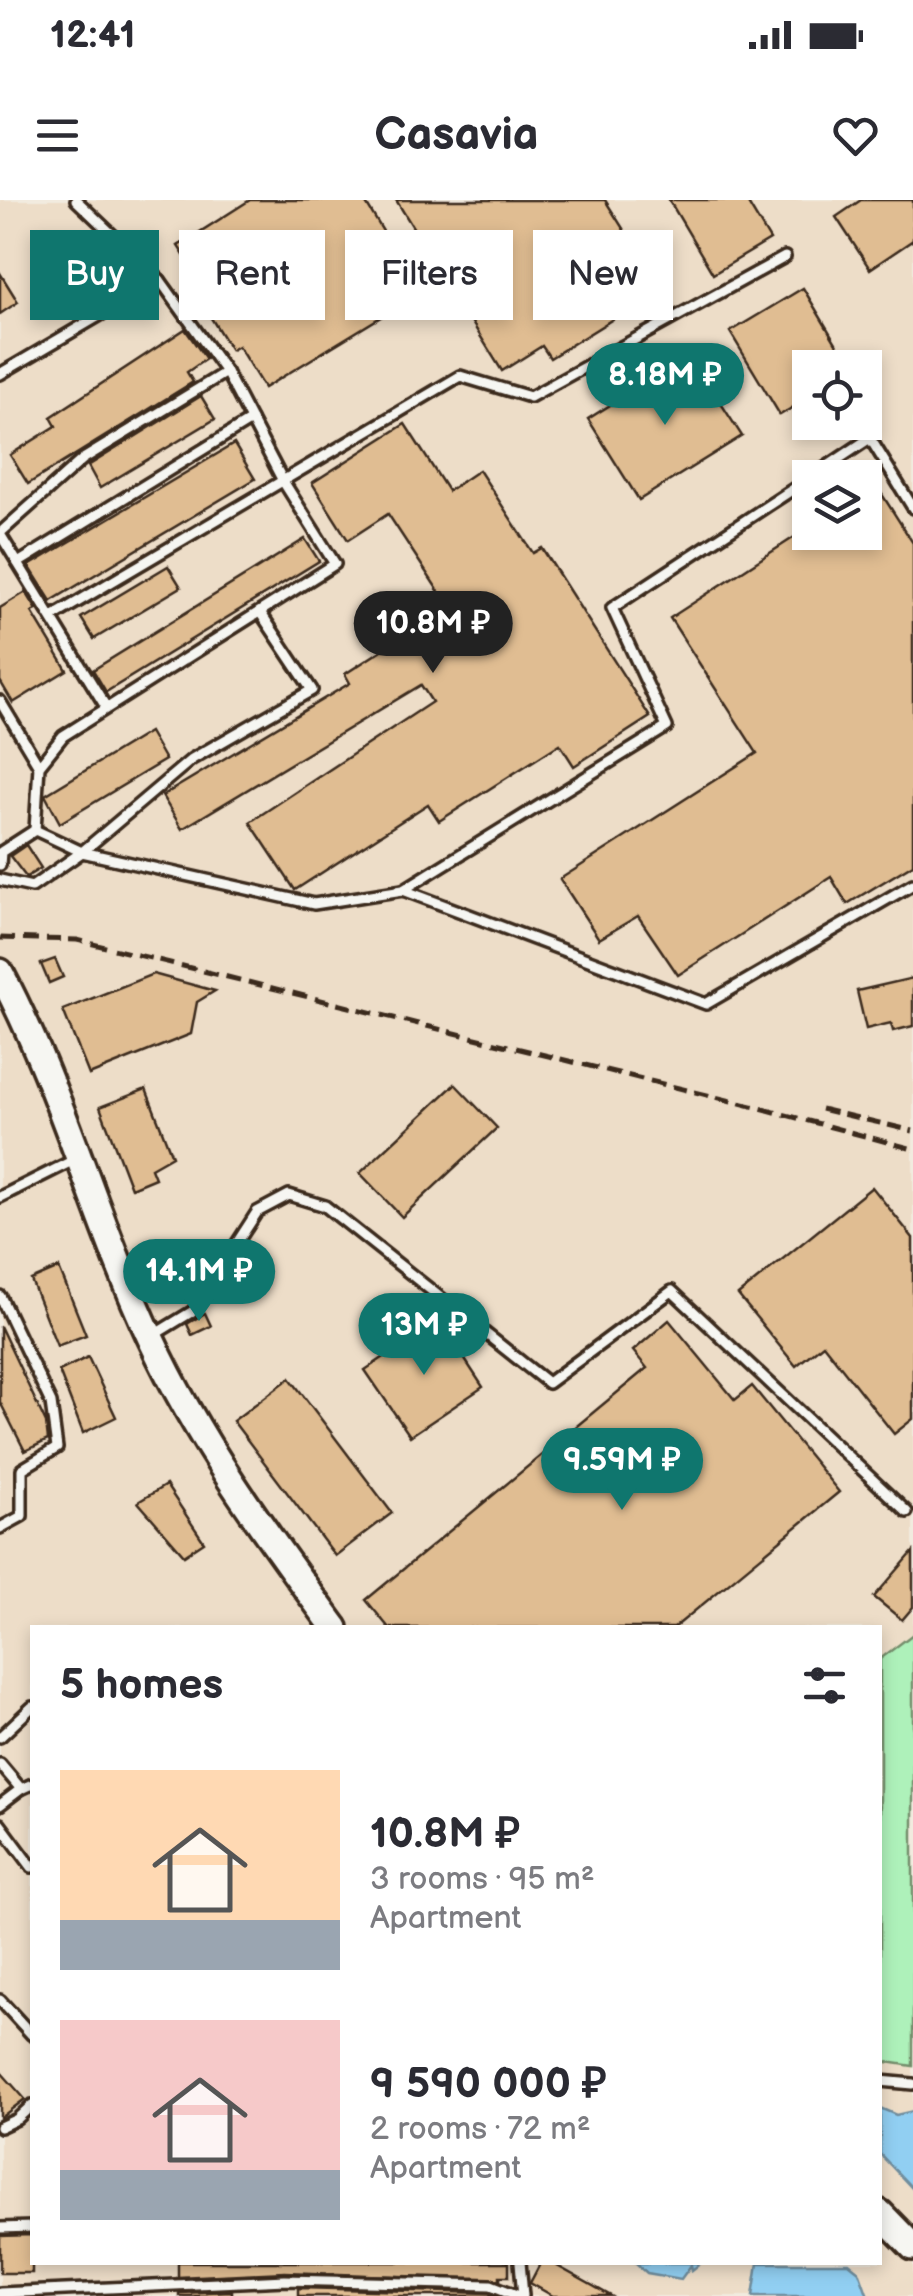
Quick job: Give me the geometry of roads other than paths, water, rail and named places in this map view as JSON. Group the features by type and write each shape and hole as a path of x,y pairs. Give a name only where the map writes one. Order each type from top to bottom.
{"street":[{"path":"0,972 37,1048 150,1338 204,1442 327,1625"},
{"path":"882,2216 913,2247"}],"lane":[{"path":"39,766 63,736 336,564 284,481 226,372 160,280 76,200"},
{"path":"52,617 460,376 530,397 784,257"},
{"path":"0,374 160,280"},
{"path":"106,707 0,533 83,460 226,372"},
{"path":"18,562 251,420"},
{"path":"837,460 870,438 913,508"},
{"path":"35,830 82,852 314,904 402,890 666,726 612,608 792,490"},
{"path":"0,880 32,887 82,852 192,760 312,690 260,612"},
{"path":"0,700 39,766 35,830"},
{"path":"0,865 1,852 35,830"},
{"path":"402,890 706,1004 913,884"},
{"path":"0,1197 80,1157"},
{"path":"150,1338 192,1311 256,1212 289,1195 325,1206 548,1383 672,1291 907,1512"},
{"path":"0,1296 51,1403 58,1448 22,1469 22,1516 0,1528"},
{"path":"0,1737 30,1708"},
{"path":"0,1764 21,1788"},
{"path":"0,1805 30,1785"},
{"path":"0,1824 30,1864"},
{"path":"0,2000 30,2033"},
{"path":"882,2081 913,2084"},
{"path":"0,2128 30,2107"},
{"path":"0,2228 30,2227"},
{"path":"0,2293 284,2280 491,2285 521,2296 520,2265"}],"water":[{"path":"882,2109 896,2115 913,2111 913,2189 882,2156"},
{"path":"638,2265 691,2265 681,2279 647,2273"},
{"path":"758,2265 852,2265 859,2271 868,2296 753,2296"}],"railway":[{"path":"0,938 77,940 913,1149"},
{"path":"821,1109 913,1131"}]}
